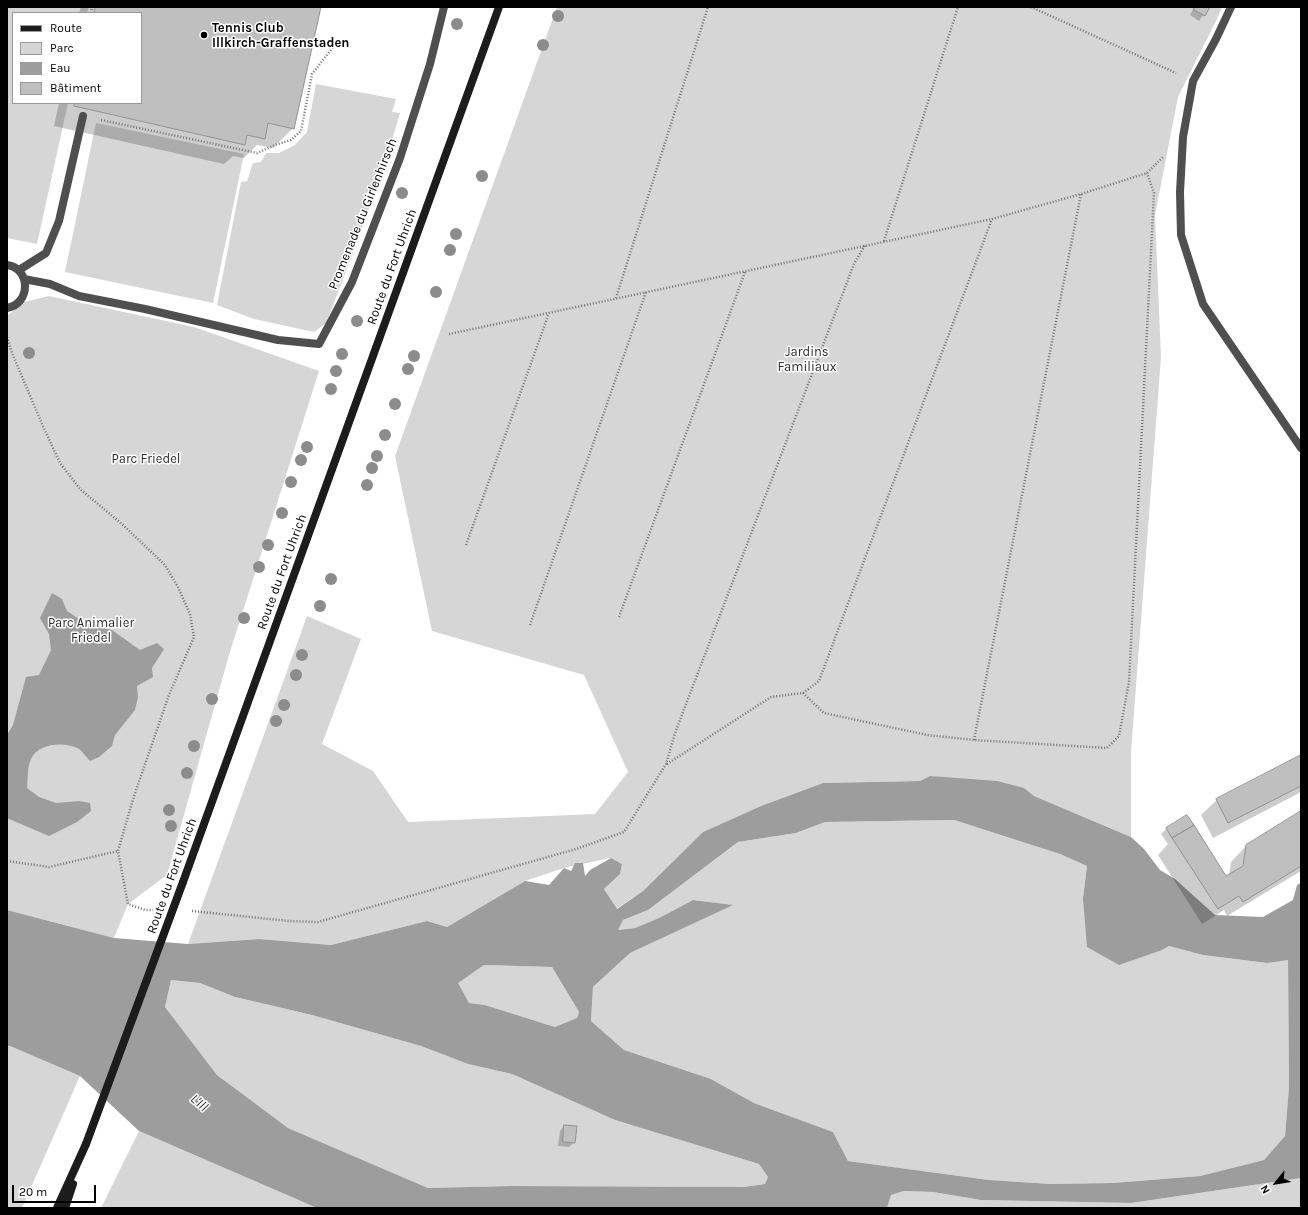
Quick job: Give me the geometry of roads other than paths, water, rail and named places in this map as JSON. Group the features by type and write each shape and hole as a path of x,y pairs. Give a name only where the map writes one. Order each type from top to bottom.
{"main road":[{"name":"Route du Fort Uhrich","path":"65,1208 86,1144 183,882 499,7"},
{"name":"Route du Fort Uhrich","path":"57,1208 86,1144"}],"street":[{"name":"Promenade du Girlenhirsch","path":"24,279 50,284 79,296 145,309 278,340 319,344 352,282 400,158 430,64 444,7"},
{"path":"1231,7 1216,39 1193,81 1183,137 1180,192 1180,235 1203,304 1301,448"},
{"path":"19,270 46,253 59,221 83,116"},
{"path":"7,265 11,265 19,270 24,279 26,288 18,304 7,308"}],"water":[{"path":"52,593 62,599 67,611 85,623 112,630 140,650 157,643 164,649 152,668 153,677 137,686 138,697 135,710 115,735 112,746 99,757 90,761 79,749 73,746 60,744 46,747 34,754 28,769 27,788 39,797 56,803 79,801 90,803 91,811 77,822 49,836 7,818 7,735 13,725 26,677 39,675 51,650 49,634 40,618"},
{"name":"L'Ill","path":"930,776 997,781 1024,788 1034,796 1131,837 1144,849 1160,870 1175,879 1215,915 1263,917 1293,900 1297,885 1301,883 1301,1178 1131,1203 981,1200 933,1192 904,1191 891,1195 887,1208 317,1208 139,1131 80,1076 7,1046 7,910 114,938 188,944 259,939 331,945 427,921 447,927 525,881 549,885 564,868 571,871 575,863 583,863 585,876 590,870 611,858 622,864 620,874 604,889 617,909 643,891 703,832 761,806 823,783 920,781","holes":["954,820 1060,854 1087,866 1083,898 1087,947 1119,965 1162,950 1169,946 1203,955 1267,963 1288,960 1289,1087 1285,1136 1264,1160 1200,1176 1113,1183 1051,1184 989,1180 848,1161 833,1132 754,1103 711,1079 624,1050 591,1021 593,987 630,953 733,905 693,900 659,918 635,928 618,930 623,920 648,910 738,842 796,833 825,822","484,965 552,967 579,1012 577,1018 555,1027 485,1005 469,1003 458,983","171,980 200,983 235,997 312,1015 421,1046 468,1064 512,1074 615,1120 759,1164 768,1177 765,1184 744,1187 511,1186 428,1188 288,1128 217,1075 165,1007"]}],"place":[{"name":"Tennis Club Illkirch-Graffenstaden","path":"204,35"}],"park label":[{"name":"Jardins Familiaux","path":"807,360"},
{"name":"Parc Friedel","path":"146,459"},
{"name":"Parc Animalier Friedel","path":"91,630"}]}
